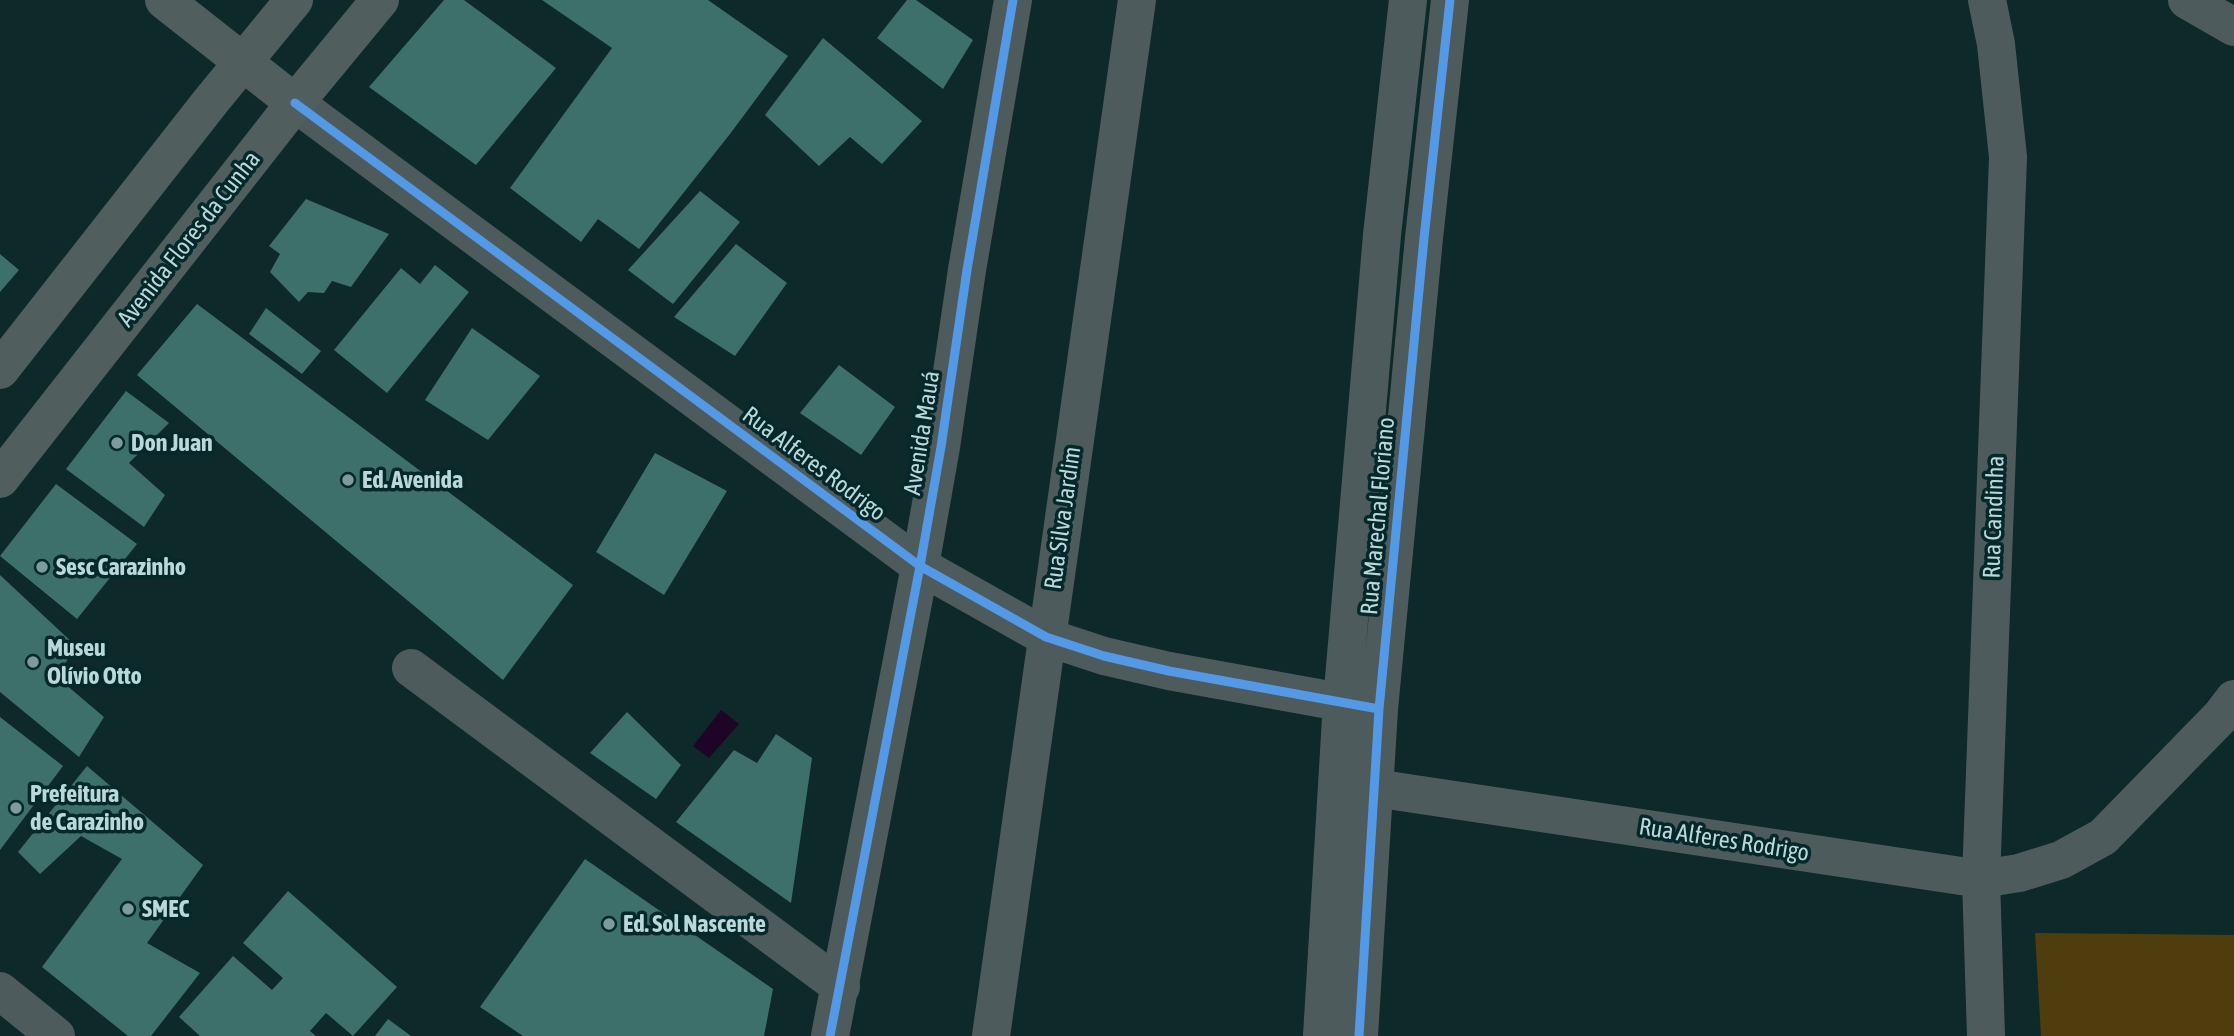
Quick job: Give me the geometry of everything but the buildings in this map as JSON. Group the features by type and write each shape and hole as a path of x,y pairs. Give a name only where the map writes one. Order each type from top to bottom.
{"main road":[{"path":"163,0 295,103"},
{"path":"0,370 294,0"},
{"name":"Avenida Flores da Cunha","path":"0,479 295,103 380,0"}],"street":[{"name":"Avenida Mauá","path":"830,1036 920,566 1013,0"},
{"name":"Rua Silva Jardim","path":"991,1036 1137,0"},
{"name":"Rua Marechal Floriano","path":"1359,1036 1355,784 1342,702 1382,235 1408,0"},
{"name":"Rua Marechal Floriano","path":"1322,1036 1355,784 1379,709 1451,0"},
{"name":"Rua Candinha","path":"1986,1036 1980,879 2008,157 1996,44 1987,0"},
{"path":"2187,0 2234,27"},
{"name":"Rua Alferes Rodrigo","path":"295,103 920,566 1046,637 1104,656 1169,671 1379,709"},
{"path":"1369,383 1410,384"},
{"path":"411,668 841,987"},
{"name":"Rua Alferes Rodrigo","path":"1355,784 1980,879 2019,873 2061,860 2103,837 2221,716 2234,699"},
{"path":"0,991 55,1036"}],"shaded area":[{"path":"721,710 739,724 709,758 693,746"},
{"path":"2035,933 2234,935 2234,1036 2041,1036"}],"cycle path":[{"path":"830,1036 920,566 1013,0"},
{"path":"1359,1036 1379,709 1424,238 1450,0"},
{"path":"295,103 920,566 1046,637 1104,656 1169,671 1379,709"}],"place":[{"name":"Don Juan","path":"117,443"},
{"name":"Ed. Avenida","path":"348,480"},
{"name":"Sesc Carazinho","path":"42,567"},
{"name":"Museu Olívio Otto","path":"33,662"},
{"name":"Prefeitura de Carazinho","path":"16,808"},
{"name":"SMEC","path":"128,909"},
{"name":"Ed. Sol Nascente","path":"609,924"}]}
